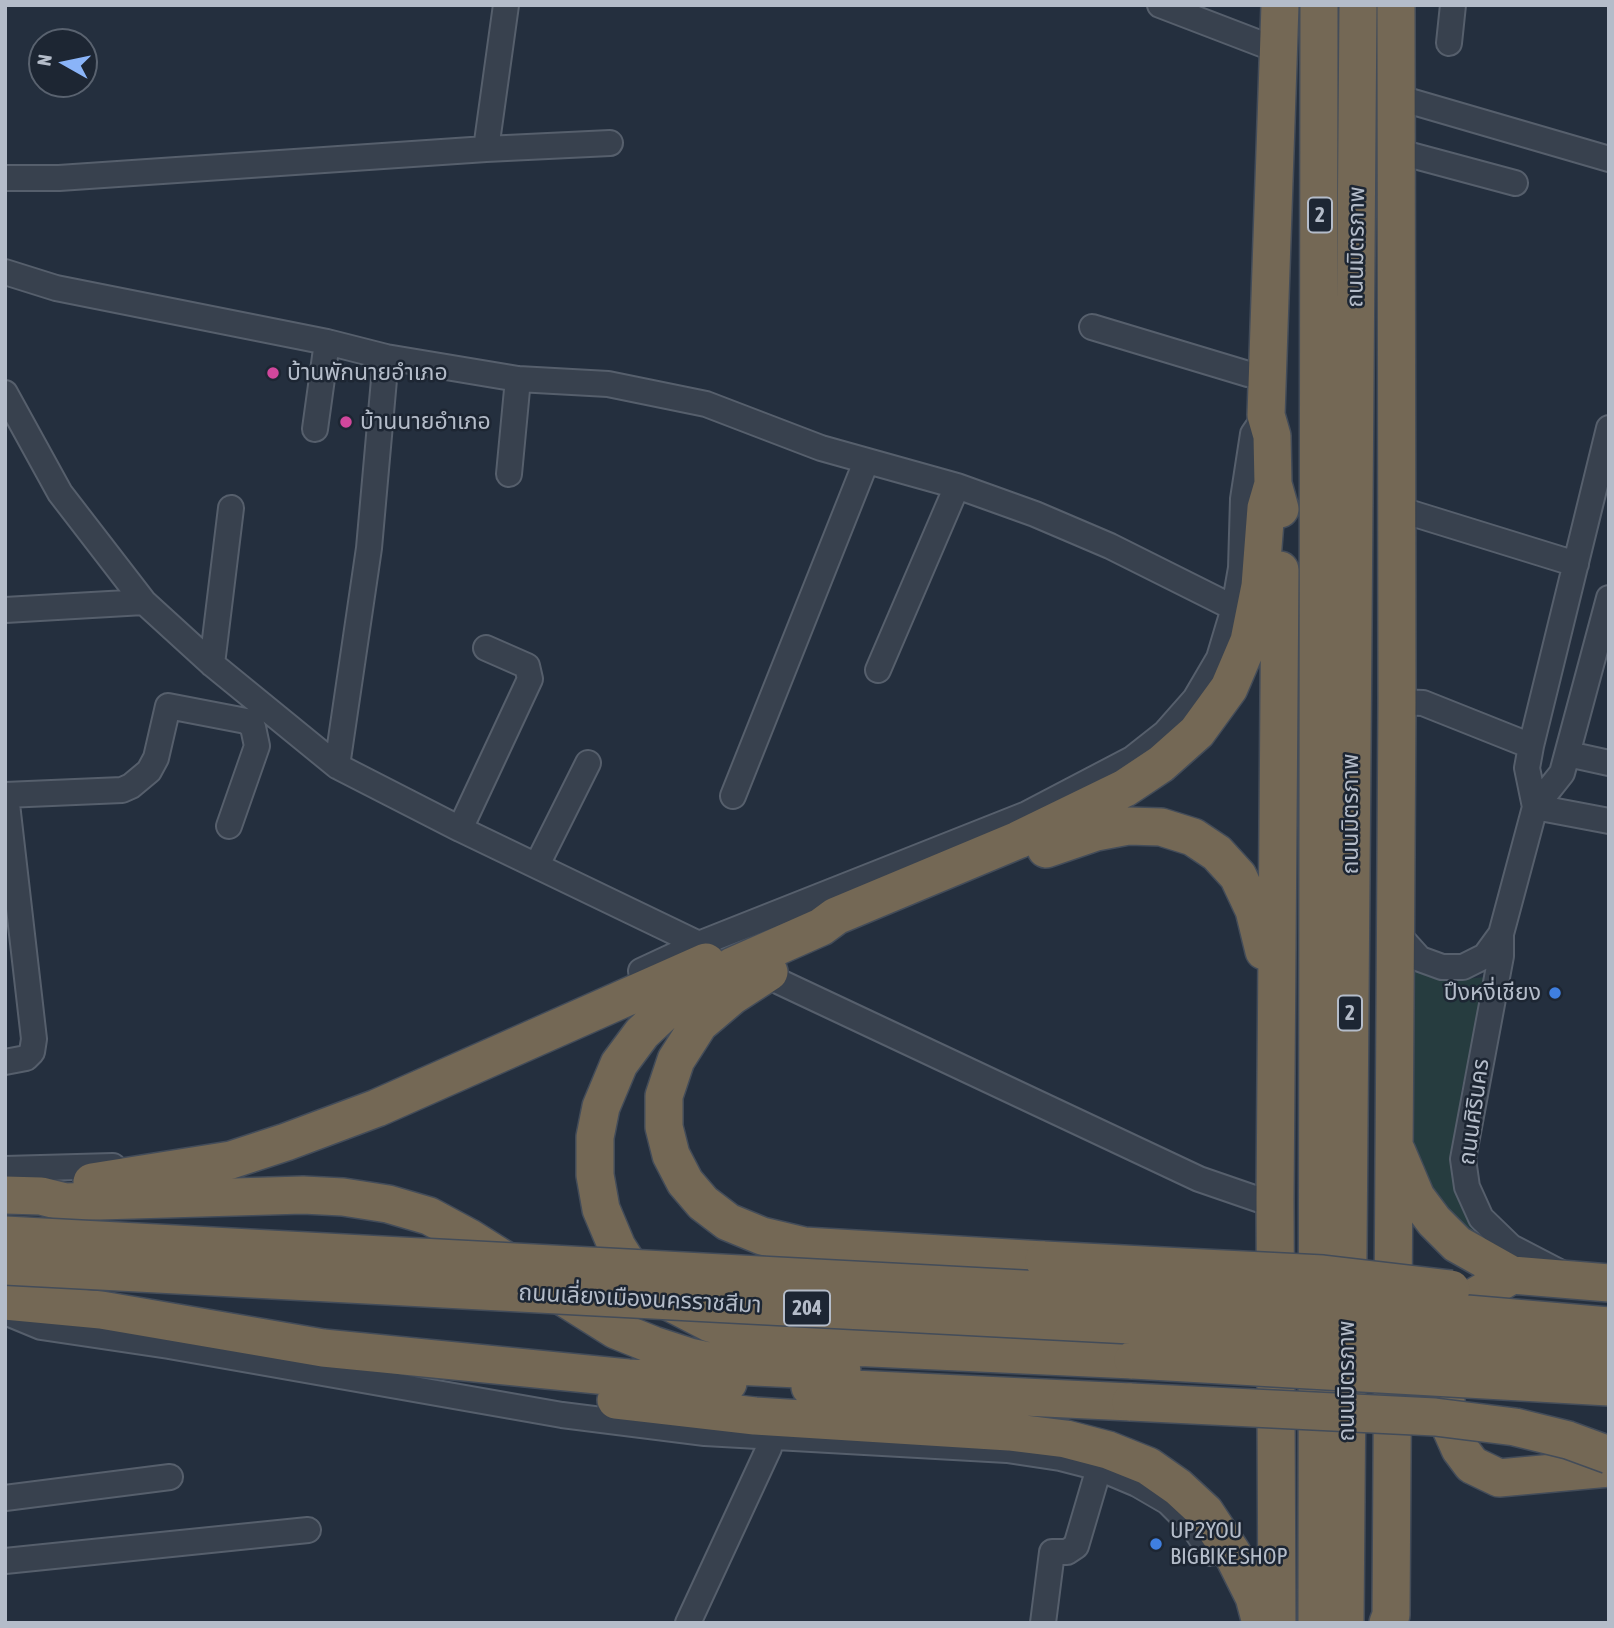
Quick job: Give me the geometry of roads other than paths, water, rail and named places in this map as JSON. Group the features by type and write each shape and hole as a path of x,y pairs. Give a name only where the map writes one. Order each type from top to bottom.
{"highway":[{"path":"1277,1623 1275,1200 1281,511 1273,484 1272,436 1266,415 1280,5"},
{"name":"ถนนมิตรภาพ","path":"1317,1623 1319,5"},
{"name":"ถนนมิตรภาพ","path":"1345,1623 1358,5"},
{"path":"1394,1617 1392,1142 1397,702 1396,5"},
{"path":"1273,484 1266,508 1260,586 1249,641 1229,688 1197,732 1161,764 1096,803 1018,840 836,916 821,927 733,966 673,1004 642,1033 619,1064 601,1107 595,1137 595,1175 601,1209 623,1257 636,1277 662,1298 710,1323 757,1337 806,1345 1515,1427 1569,1440 1604,1467"},
{"path":"1276,988 1268,970 1254,910 1238,876 1217,853 1193,837 1161,827 1128,826 1096,832 1056,845 769,973 732,996 699,1024 676,1060 664,1096 664,1127 671,1155 685,1182 703,1203 729,1222 762,1236 804,1246 1323,1274 1609,1308"},
{"path":"1277,930 1320,852"},
{"path":"160,1187 338,1123 816,915 836,916"},
{"path":"1392,1142 1416,1197 1434,1222 1457,1244 1512,1275 1591,1281"},
{"path":"5,1195 41,1196 65,1185 160,1187 343,1196 388,1204 429,1216 468,1237 616,1331 690,1357 733,1366 1132,1381 1434,1398 1520,1408 1574,1420 1609,1433"},
{"name":"ถนนเลี่ยงเมืองนครราชสีมา","path":"5,1235 1405,1309 1609,1326"},
{"name":"ถนนเลี่ยงเมืองนครราชสีมา","path":"5,1266 1403,1340 1609,1359"},
{"path":"1512,1275 1464,1303 1453,1323 1445,1390 1448,1422 1460,1449 1472,1465 1499,1478 1604,1467"},
{"path":"5,1303 174,1322 323,1348 628,1378 1609,1387"},
{"path":"323,1348 349,1358 566,1395 755,1416 1009,1432 1066,1439 1108,1450 1148,1466 1178,1487 1205,1512 1232,1553 1254,1597 1261,1623"},
{"path":"1346,1537 1392,1450"}],"street":[{"path":"486,149 506,5"},
{"path":"1160,5 1280,51"},
{"path":"1449,43 1453,5"},
{"path":"1396,97 1609,159"},
{"path":"5,178 59,178 610,143"},
{"path":"1396,152 1515,183"},
{"path":"5,272 56,288 327,342 386,357 518,379 608,384 706,404 810,444 957,486 1035,514 1110,546 1234,608"},
{"path":"1092,327 1248,374 1267,375"},
{"path":"315,429 327,342"},
{"path":"337,766 369,548 386,357"},
{"path":"509,474 518,379"},
{"path":"5,393 60,493 144,602 212,664 337,766 703,947"},
{"path":"5,1169 120,1166 225,1145 282,1128 373,1092 703,947 1027,814 1132,759 1165,733 1195,699 1219,658 1234,608 1241,568 1243,499 1253,434 1266,415"},
{"name":"ถนนศิรินคร","path":"1535,807 1527,768 1531,746 1609,428"},
{"path":"733,796 866,462"},
{"path":"878,670 957,486"},
{"path":"212,664 231,508"},
{"path":"1395,508 1576,565"},
{"name":"ถนนศิรินคร","path":"1591,1281 1511,1247 1481,1218 1467,1187 1463,1159 1501,956 1501,934 1535,807 1562,773 1609,598"},
{"path":"5,610 144,602"},
{"path":"460,829 530,679 527,666 486,648"},
{"path":"1397,702 1423,704 1531,746"},
{"path":"5,1062 26,1058 32,1052 34,1039 6,795 122,790 131,786 149,771 156,758 168,706 246,720 253,727 257,746 229,826"},
{"path":"1568,754 1609,763"},
{"path":"537,865 588,762"},
{"path":"1535,807 1609,821"},
{"name":"ถนนศิรินคร","path":"1394,930 1420,959 1442,967 1463,967 1485,956 1501,934"},
{"path":"780,985 1199,1179 1260,1199 1275,1200"},
{"path":"5,1303 12,1315 41,1327 169,1346 562,1415 769,1437 1007,1450 1099,1468 1137,1484 1168,1502 1194,1528 1217,1563 1240,1607 1245,1623"},
{"path":"688,1623 769,1448 769,1437"},
{"path":"1043,1623 1052,1552 1067,1552 1076,1546 1099,1468"},
{"path":"5,1498 170,1477"},
{"path":"5,1561 308,1530"}],"place":[{"name":"บ้านพักนายอำเภอ","path":"273,373"},
{"name":"บ้านนายอำเภอ","path":"346,422"},
{"name":"ปึงหงี่เชียง","path":"1555,993"},
{"name":"UP2YOU BIGBIKE SHOP","path":"1156,1544"}]}
